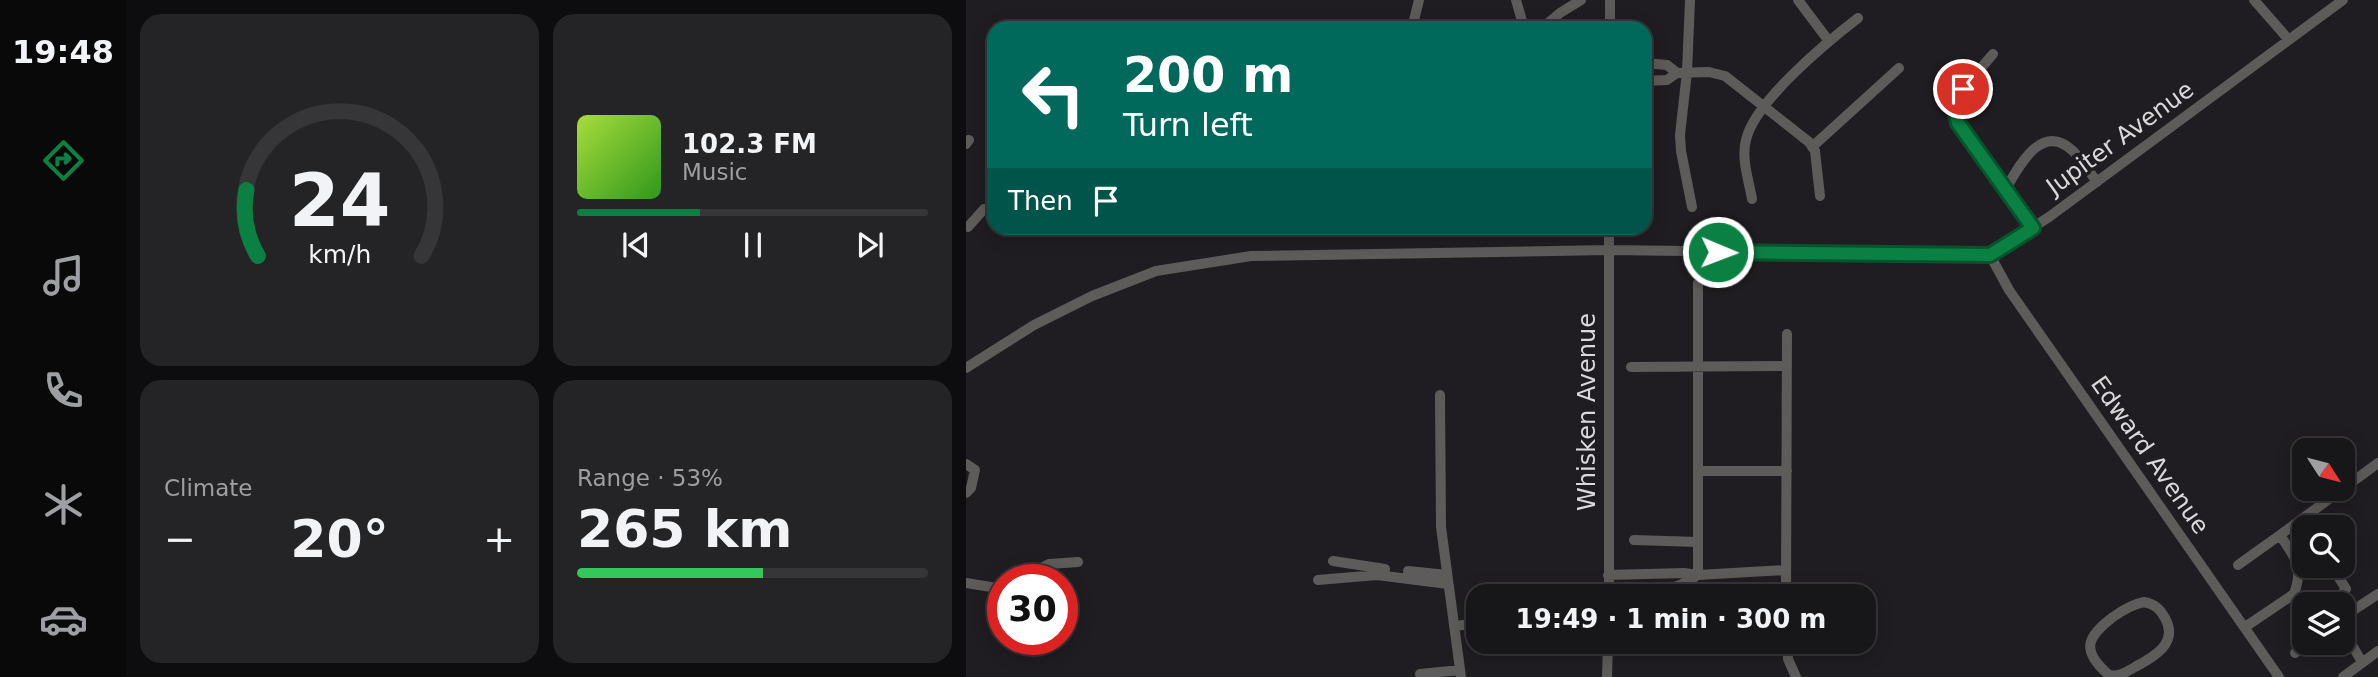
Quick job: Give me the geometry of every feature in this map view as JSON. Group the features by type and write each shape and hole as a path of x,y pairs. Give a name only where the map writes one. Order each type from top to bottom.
{"street":[{"path":"1414,21 1419,0"},
{"path":"1516,0 1522,21"},
{"path":"1550,21 1581,0"},
{"path":"1610,0 1610,21"},
{"path":"1690,0 1682,73 1680,135 1692,207"},
{"path":"1798,0 1828,40"},
{"path":"2254,0 2289,40"},
{"name":"Jupiter Avenue","path":"1990,255 2097,182 2343,0"},
{"path":"1752,199 1744,153 1746,138 1764,106 1828,40 1858,18"},
{"path":"1993,54 1963,89 1956,102 1955,112 1965,135 2033,228"},
{"path":"1652,64 1667,65 1682,73"},
{"path":"1812,147 1899,68"},
{"path":"1652,80 1667,80 1682,73 1709,72 1725,76 1810,142 1817,165 1820,196"},
{"path":"2006,190 2032,149 2053,142 2074,152 2097,182"},
{"path":"967,227 984,209"},
{"name":"Whisken Avenue","path":"1608,584 1609,235"},
{"path":"966,368 1045,319 1092,296 1156,271 1251,256 1609,250 1990,255"},
{"name":"Edward Avenue","path":"1990,255 2009,290 2279,677"},
{"path":"1698,283 1698,575"},
{"path":"1786,584 1787,334"},
{"path":"1631,367 1787,366"},
{"path":"1420,674 1461,674 1441,527 1440,395"},
{"path":"2238,565 2378,463"},
{"path":"966,464 975,470 971,488 966,493"},
{"path":"1698,471 1787,471"},
{"path":"2280,535 2300,569 2295,592"},
{"path":"1634,540 1698,542"},
{"path":"1333,561 1448,580"},
{"path":"1049,564 1078,562"},
{"path":"1608,575 1698,575 1786,570"},
{"path":"1318,580 1377,575 1448,580"},
{"path":"1685,584 1698,575"},
{"path":"966,583 987,586"},
{"path":"2355,609 2378,594"},
{"path":"2245,627 2292,595"},
{"path":"2138,603 2149,603 2160,609 2169,629 2164,648 2121,674 2108,676 2090,647 2091,637 2096,630 2138,603"},
{"path":"1455,626 1466,625"},
{"path":"2355,650 2362,662"},
{"path":"2343,677 2378,651"},
{"path":"1607,677 1608,654"},
{"path":"1788,654 1796,677"}],"route":[{"path":"1718,252 1990,255 2016,240 2033,228 1958,123 1956,102 1963,89"}]}
